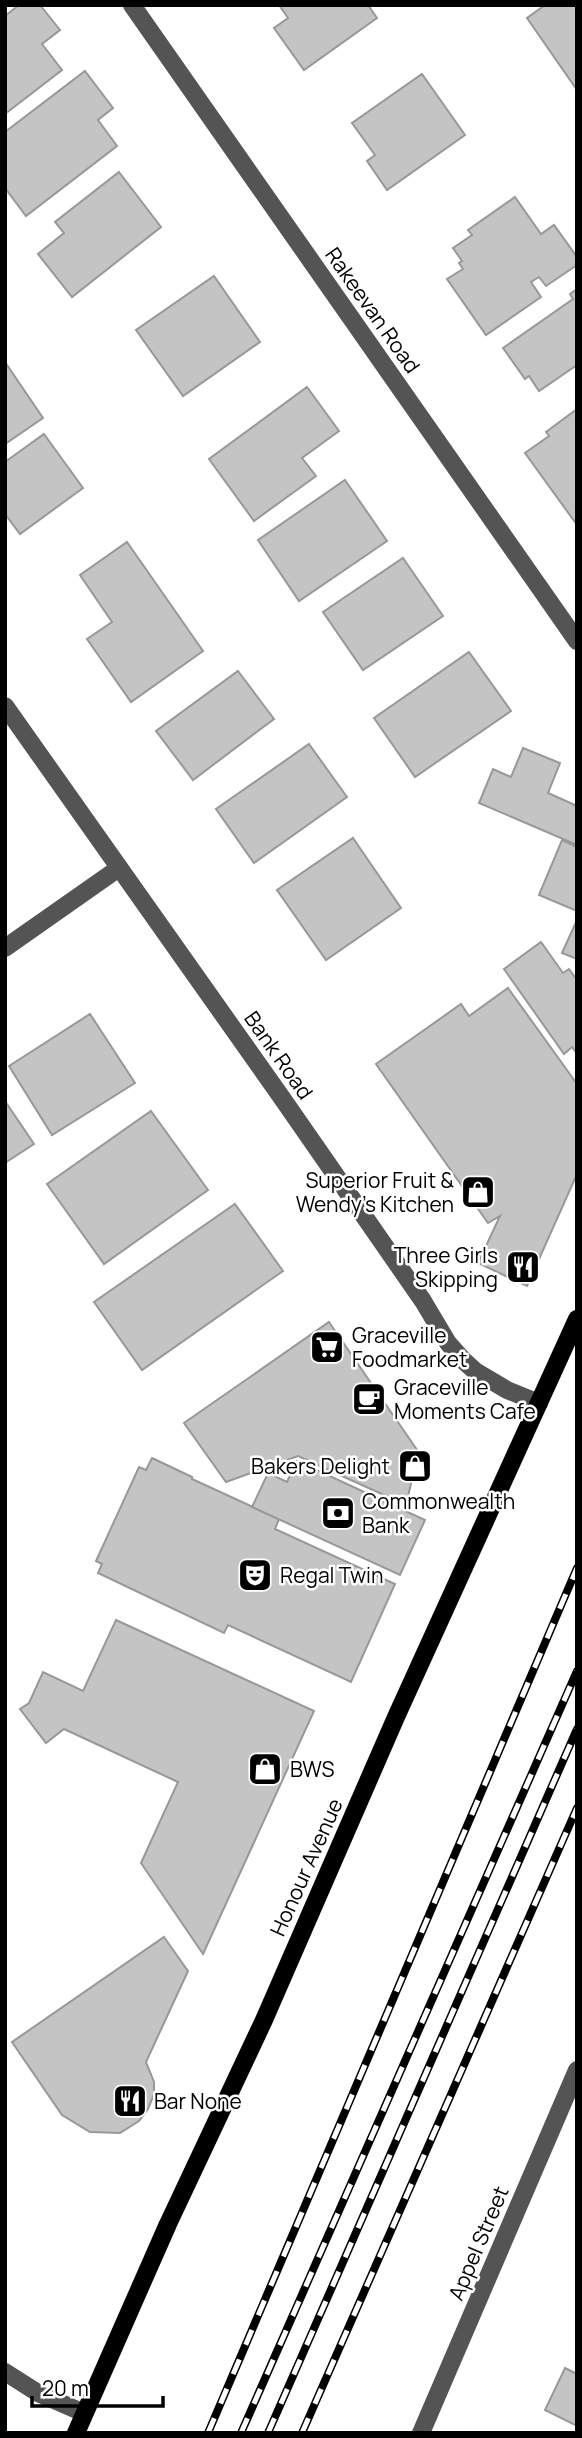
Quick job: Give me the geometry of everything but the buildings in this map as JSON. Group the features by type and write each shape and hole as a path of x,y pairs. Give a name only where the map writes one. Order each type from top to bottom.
{"main road":[{"name":"Honour Avenue","path":"76,2433 577,1319"}],"street":[{"name":"Rakeevan Road","path":"132,5 577,641"},
{"name":"Bank Road","path":"5,706 380,1239 448,1343 475,1371 507,1390 539,1403"},
{"path":"5,948 119,868"},
{"name":"Appel Street","path":"421,2433 577,2070"},
{"path":"5,2372 38,2393 84,2413"}],"railway":[{"path":"208,2433 577,1568"},
{"path":"241,2433 577,1671"},
{"path":"268,2433 577,1729"},
{"path":"302,2433 577,1808"}],"place":[{"name":"Superior Fruit & Wendy's Kitchen","path":"478,1192"},
{"name":"Three Girls Skipping","path":"523,1267"},
{"name":"Graceville Foodmarket","path":"327,1347"},
{"name":"Graceville Moments Cafe","path":"369,1399"},
{"name":"Bakers Delight","path":"415,1466"},
{"name":"Commonwealth Bank","path":"338,1513"},
{"name":"Regal Twin","path":"255,1575"},
{"name":"BWS","path":"265,1769"},
{"name":"Bar None","path":"130,2101"}]}
